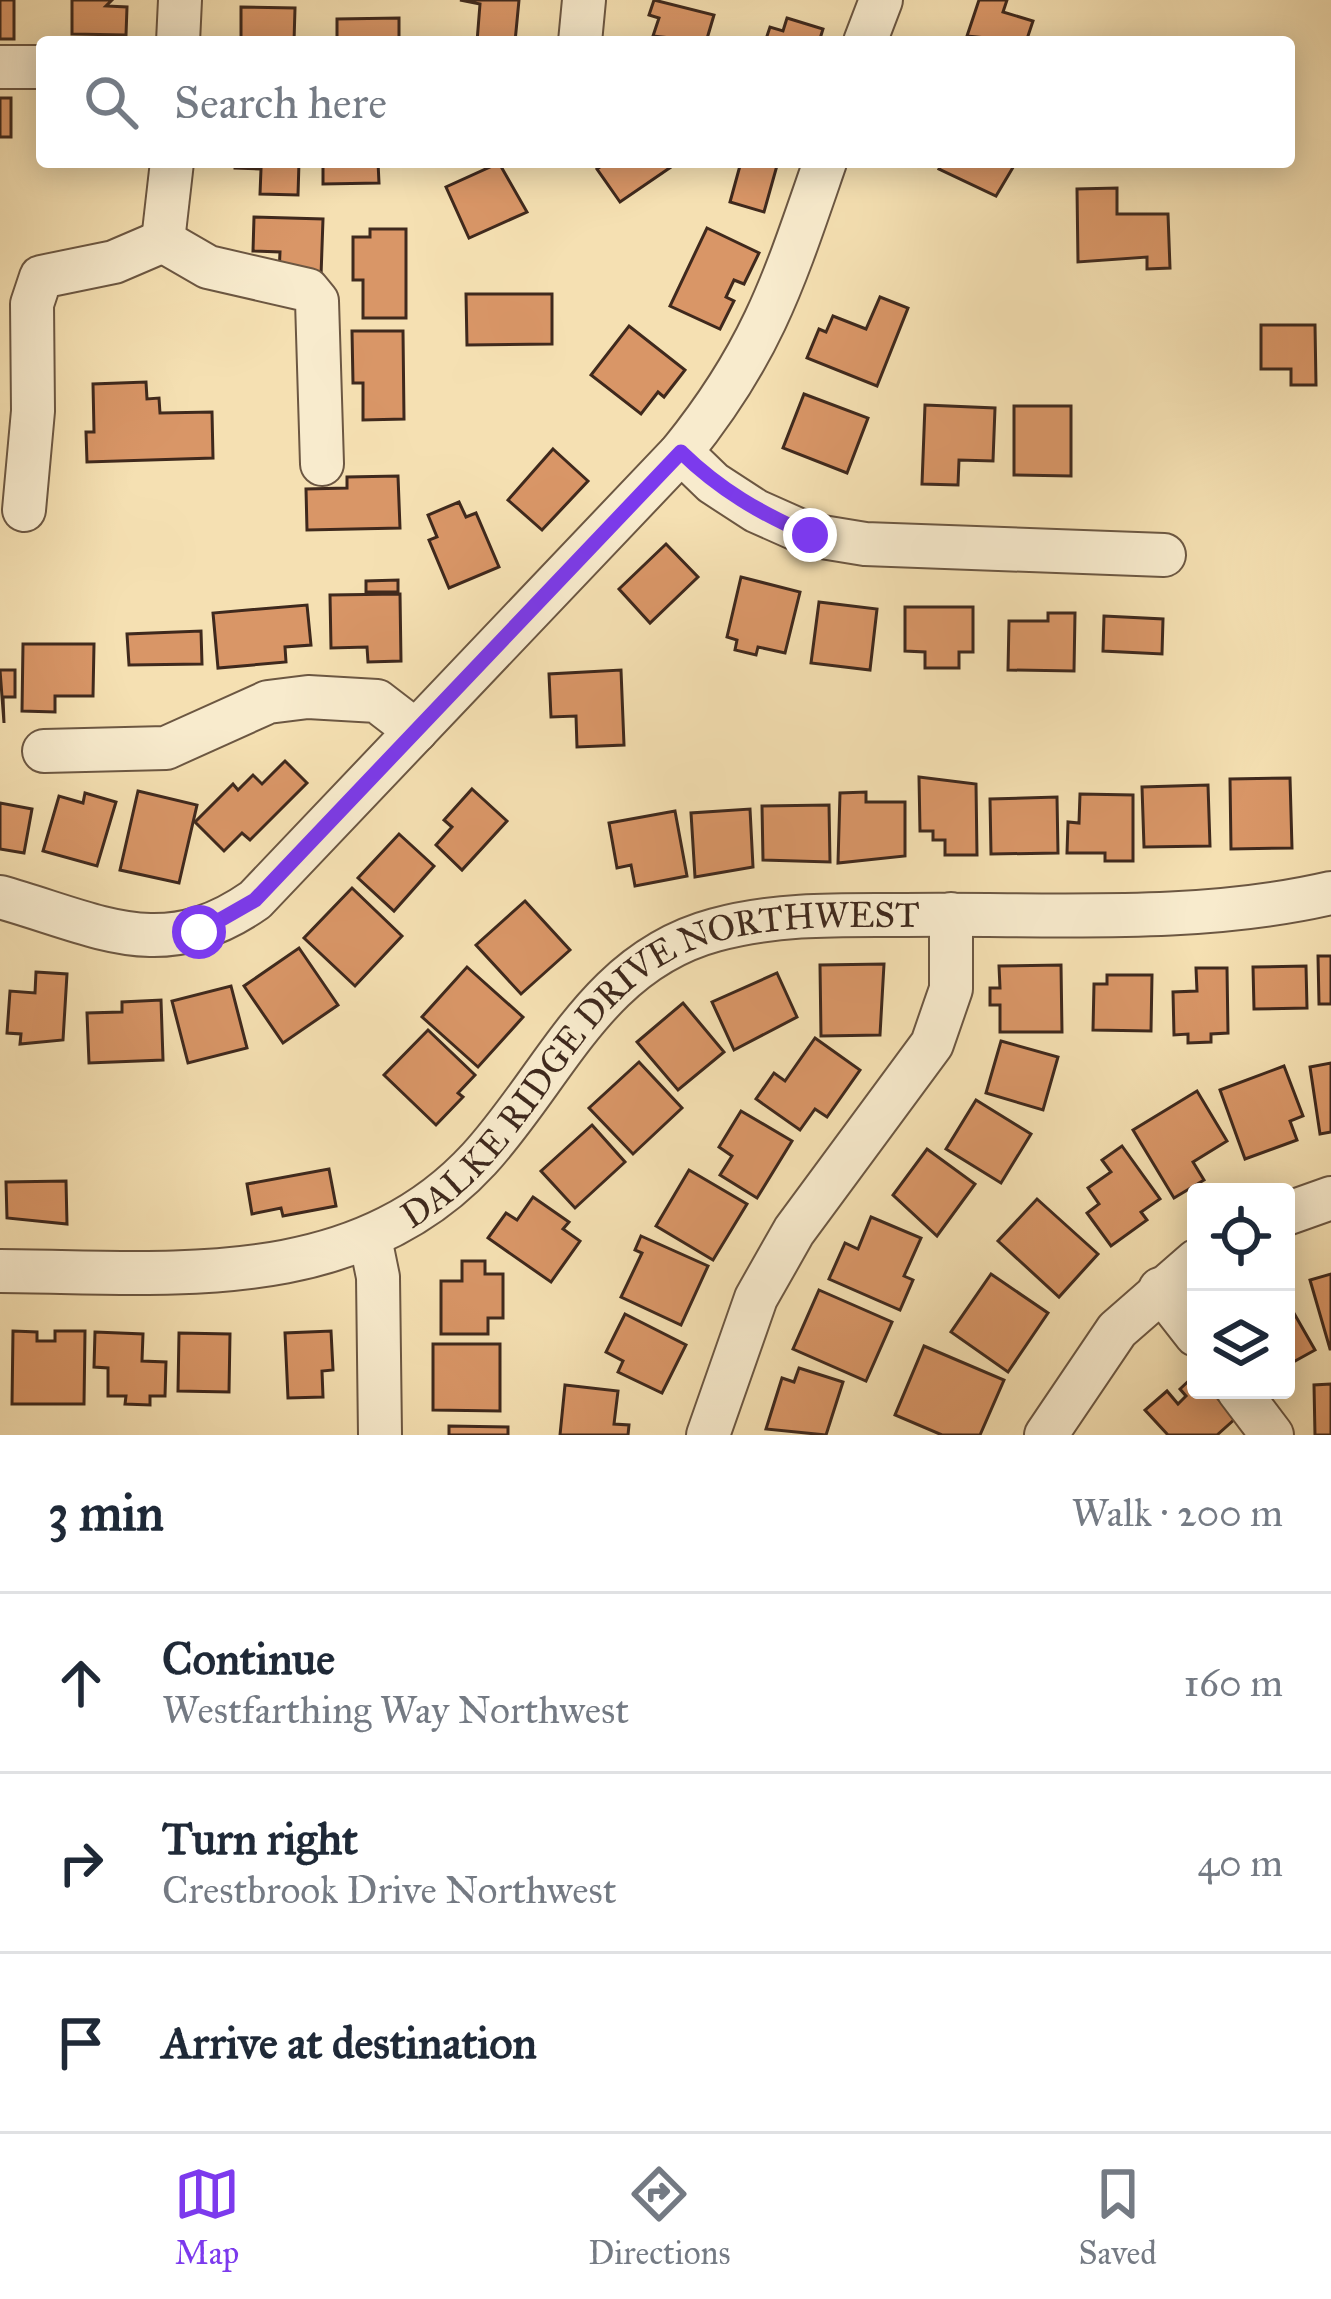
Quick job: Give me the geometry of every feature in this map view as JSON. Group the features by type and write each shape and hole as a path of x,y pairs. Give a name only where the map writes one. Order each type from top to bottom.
{"street":[{"path":"178,36 180,0"},
{"path":"581,36 584,0"},
{"path":"867,36 881,0"},
{"path":"0,68 36,67"},
{"path":"163,241 171,168"},
{"path":"0,897 144,937 199,932 255,900 681,452 729,393 760,342 823,168"},
{"path":"163,241 208,267 308,290 317,302 322,464"},
{"path":"24,510 32,411 32,304 41,277 114,262 163,241"},
{"path":"681,452 713,483 756,511 810,535 866,544 1165,555"},
{"path":"44,751 166,748 268,702 308,697 377,701 416,731"},
{"name":"DALKE RIDGE DRIVE NORTHWEST","path":"0,1270 227,1272 302,1262 370,1238 428,1204 478,1160 591,1009 640,964 712,931 787,916 1236,910 1331,893"},
{"path":"708,1435 756,1298 794,1231 932,1044 951,989 951,914"},
{"path":"1295,1211 1331,1198"},
{"path":"370,1238 378,1277 380,1435"},
{"path":"1046,1435 1094,1359 1160,1289 1187,1268"},
{"path":"1160,1289 1187,1324"},
{"path":"1245,1399 1272,1435"}],"building":[{"path":"0,0 14,0 14,39 0,39"},
{"path":"72,0 112,0 106,6 127,7 126,35 72,34"},
{"path":"460,0 519,0 516,36 477,36 480,4"},
{"path":"654,0 714,15 708,36 653,36 659,18 649,15"},
{"path":"979,0 1007,0 1003,12 1033,21 1028,36 967,36"},
{"path":"241,7 295,8 294,36 241,36"},
{"path":"399,18 399,36 337,36 337,19"},
{"path":"787,18 823,29 821,36 767,36 770,27 783,31"},
{"path":"0,98 11,98 11,137 0,137"},
{"path":"235,168 299,168 298,195 260,194 261,169"},
{"path":"323,168 378,168 379,183 323,184"},
{"path":"488,168 502,168 527,212 469,238 446,187"},
{"path":"598,168 670,168 620,202"},
{"path":"739,168 776,168 764,212 730,202"},
{"path":"940,168 1013,168 996,196"},
{"path":"1117,188 1117,214 1168,214 1170,268 1147,269 1147,257 1078,262 1077,189"},
{"path":"254,217 323,219 321,276 279,274 280,252 253,251"},
{"path":"707,228 759,253 744,284 734,280 726,297 734,301 720,329 670,306"},
{"path":"370,229 406,229 406,318 363,318 363,280 353,280 353,237 370,237"},
{"path":"466,294 552,294 552,344 467,345"},
{"path":"880,297 908,308 877,386 807,358 819,329 826,332 833,316 866,329"},
{"path":"1261,325 1315,325 1316,385 1291,385 1291,369 1261,369"},
{"path":"629,326 685,370 664,397 658,392 641,414 591,375"},
{"path":"352,331 403,331 404,419 363,420 363,383 353,383"},
{"path":"146,382 147,399 159,398 160,413 212,412 213,458 87,462 86,432 94,432 93,384"},
{"path":"804,394 868,418 847,473 783,448"},
{"path":"925,405 995,408 993,461 959,460 958,485 922,484"},
{"path":"1014,406 1071,406 1071,476 1014,475"},
{"path":"553,449 588,481 542,530 508,500"},
{"path":"398,476 400,528 307,530 306,489 347,488 347,477"},
{"path":"459,502 466,517 476,513 499,567 449,588 429,540 437,537 428,515"},
{"path":"666,544 698,577 650,623 619,589"},
{"path":"741,577 800,592 785,653 758,647 756,655 735,650 737,640 727,637"},
{"path":"398,580 398,592 366,592 366,581"},
{"path":"400,594 401,661 368,662 367,647 331,648 330,595"},
{"path":"819,602 877,609 870,670 811,663"},
{"path":"307,605 311,645 285,647 286,662 218,668 213,613"},
{"path":"905,607 973,607 973,652 959,652 959,668 925,668 925,652 905,651"},
{"path":"1048,613 1075,613 1074,671 1008,670 1009,621 1048,621"},
{"path":"1104,616 1163,619 1162,654 1103,651"},
{"path":"201,631 202,664 129,665 127,634"},
{"path":"23,644 94,644 93,696 55,696 55,712 22,711"},
{"path":"0,670 15,670 15,697 3,697 4,723"},
{"path":"621,670 624,745 577,747 576,716 551,717 549,674"},
{"path":"285,761 307,783 250,840 242,833 224,851 195,822 233,784 238,790 253,775 262,784"},
{"path":"919,777 976,784 977,855 945,855 945,840 933,840 933,831 920,831"},
{"path":"1290,778 1292,848 1231,849 1230,779"},
{"path":"1208,785 1210,846 1144,847 1142,787"},
{"path":"472,789 507,821 462,870 436,845 452,827 444,820"},
{"path":"138,791 197,805 179,883 120,870"},
{"path":"866,792 866,802 905,802 905,856 838,863 840,793"},
{"path":"85,793 116,802 97,866 43,851 59,796 83,803"},
{"path":"1080,794 1133,795 1133,861 1105,861 1105,853 1067,853 1068,822 1079,823"},
{"path":"1057,797 1058,853 991,854 990,799"},
{"path":"0,803 32,809 24,853 0,849"},
{"path":"829,805 830,862 763,860 762,806"},
{"path":"750,809 753,867 695,877 691,813"},
{"path":"675,811 687,876 635,886 631,865 617,868 609,823"},
{"path":"399,834 434,866 394,911 358,878"},
{"path":"352,888 402,936 355,986 304,938"},
{"path":"525,901 570,950 521,994 476,945"},
{"path":"299,948 338,1005 283,1043 244,986"},
{"path":"1318,956 1331,956 1331,1004 1319,1004"},
{"path":"884,964 880,1035 821,1036 820,965"},
{"path":"1061,965 1062,1032 1000,1032 1000,1005 990,1005 990,988 1000,988 999,966"},
{"path":"1306,966 1307,1008 1254,1009 1253,967"},
{"path":"467,967 523,1017 478,1067 422,1017"},
{"path":"1196,968 1227,968 1228,1033 1211,1034 1211,1042 1188,1043 1188,1034 1174,1035 1173,992 1197,991"},
{"path":"36,972 67,974 63,1040 20,1044 21,1034 7,1033 10,991 35,993"},
{"path":"777,973 797,1017 734,1050 712,1002"},
{"path":"1107,975 1152,975 1151,1031 1093,1030 1094,984 1107,984"},
{"path":"231,986 247,1048 188,1063 172,1001"},
{"path":"161,1000 163,1060 89,1063 87,1013 122,1012 122,1002"},
{"path":"683,1003 724,1052 678,1090 637,1042"},
{"path":"428,1030 475,1075 458,1093 463,1097 436,1125 384,1075"},
{"path":"815,1038 860,1070 827,1117 815,1109 800,1130 756,1099 774,1073 785,1081"},
{"path":"1001,1041 1058,1057 1043,1110 986,1093"},
{"path":"639,1062 682,1108 633,1154 589,1108"},
{"path":"1331,1063 1331,1132 1320,1134 1310,1067"},
{"path":"1284,1066 1303,1116 1290,1121 1297,1140 1245,1159 1220,1090"},
{"path":"1197,1091 1227,1141 1193,1162 1204,1180 1187,1183 1187,1190 1174,1198 1133,1130"},
{"path":"976,1100 1031,1134 1001,1183 946,1149"},
{"path":"741,1111 792,1141 757,1198 720,1175 732,1156 719,1147"},
{"path":"592,1125 625,1162 575,1208 541,1171"},
{"path":"1122,1146 1160,1199 1141,1212 1147,1220 1111,1246 1087,1213 1099,1204 1088,1188 1111,1172 1102,1160"},
{"path":"927,1149 975,1184 937,1236 893,1195"},
{"path":"329,1169 336,1206 283,1216 281,1208 252,1214 247,1184"},
{"path":"689,1170 747,1204 713,1260 656,1226"},
{"path":"66,1181 67,1224 7,1218 6,1182"},
{"path":"533,1197 569,1222 563,1229 580,1241 551,1282 488,1238 506,1213 517,1220"},
{"path":"1037,1199 1098,1254 1059,1297 998,1241"},
{"path":"871,1217 921,1238 904,1276 913,1280 900,1310 829,1279 845,1243 858,1249"},
{"path":"641,1236 708,1266 681,1325 621,1297 642,1253 635,1250"},
{"path":"462,1261 485,1261 485,1274 503,1274 503,1318 488,1318 488,1334 441,1334 441,1281 462,1281"},
{"path":"991,1274 1048,1313 1008,1372 951,1332"},
{"path":"1331,1274 1331,1349 1330,1349 1310,1280"},
{"path":"819,1290 892,1322 866,1381 793,1349"},
{"path":"625,1314 686,1345 662,1393 618,1372 623,1361 606,1352"},
{"path":"1295,1315 1315,1350 1295,1361"},
{"path":"13,1331 37,1332 37,1341 55,1341 55,1331 85,1331 84,1404 12,1404"},
{"path":"331,1331 333,1370 322,1371 323,1397 288,1398 285,1333"},
{"path":"95,1332 143,1334 142,1361 166,1362 165,1396 150,1396 150,1405 125,1404 126,1396 108,1396 108,1368 94,1367"},
{"path":"179,1333 230,1334 229,1392 178,1391"},
{"path":"433,1344 500,1344 500,1411 433,1410"},
{"path":"924,1346 1004,1380 980,1435 942,1435 895,1415"},
{"path":"799,1368 843,1382 826,1435 766,1429 782,1378 794,1382"},
{"path":"1187,1382 1187,1399 1218,1399 1236,1418 1217,1435 1168,1435 1145,1410 1167,1391 1178,1404 1186,1396 1180,1389"},
{"path":"1331,1384 1331,1435 1315,1435 1314,1385"},
{"path":"565,1385 618,1391 614,1424 629,1425 628,1435 560,1435"},
{"path":"449,1426 508,1427 508,1435 449,1435"}],"route":[{"path":"199,932 255,900 681,452 713,483 756,511 810,535"}]}
